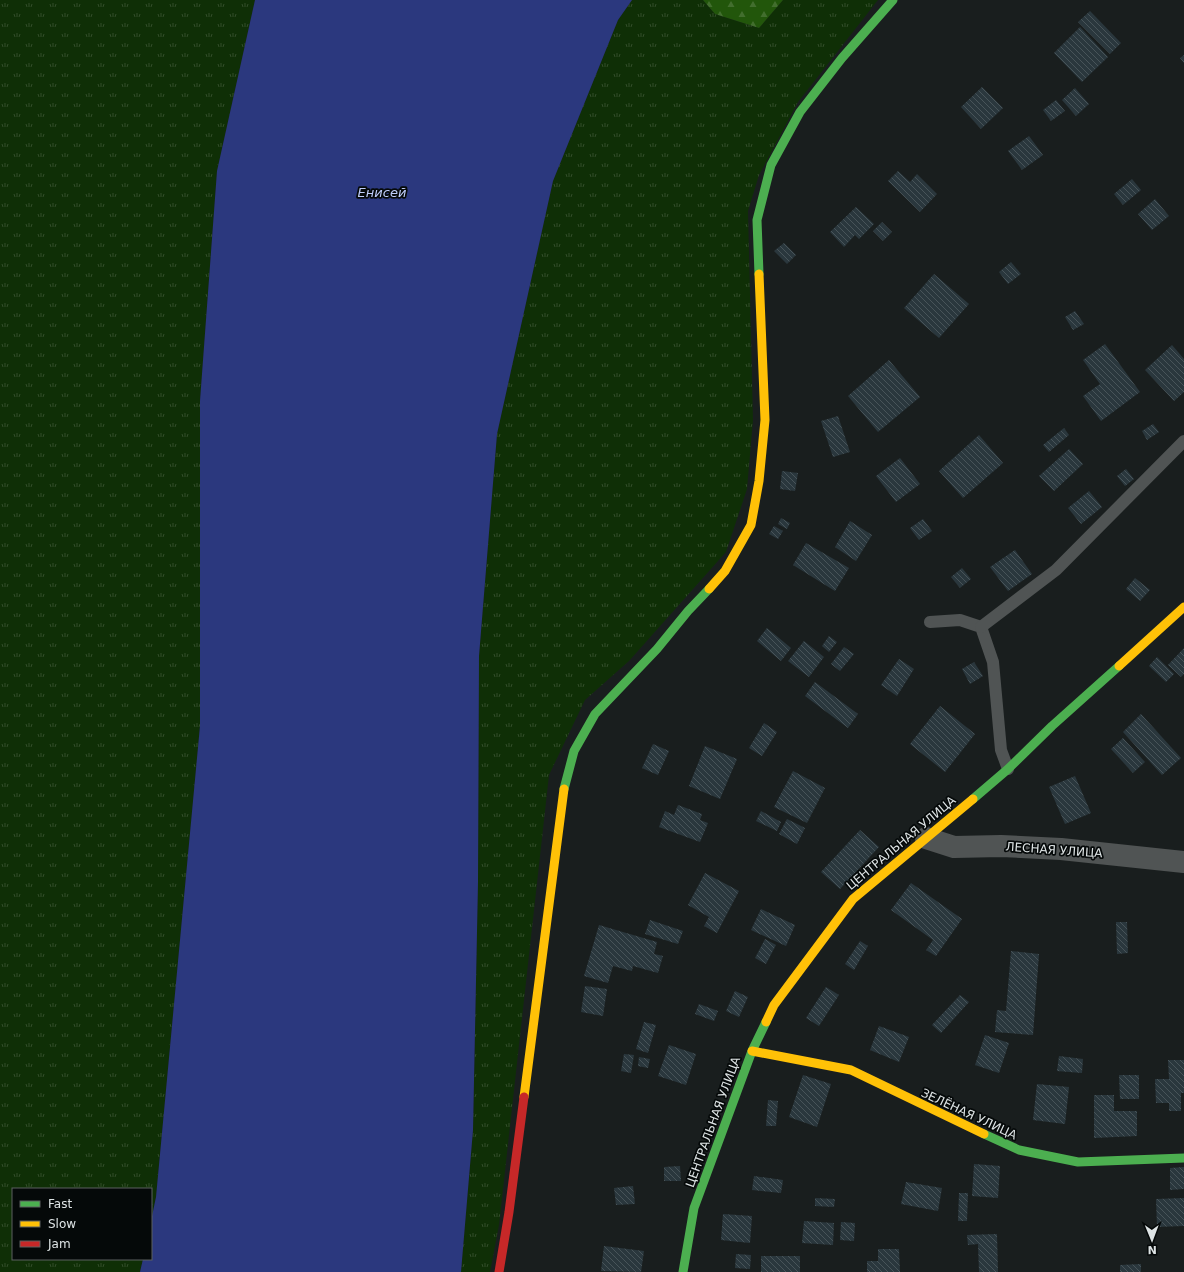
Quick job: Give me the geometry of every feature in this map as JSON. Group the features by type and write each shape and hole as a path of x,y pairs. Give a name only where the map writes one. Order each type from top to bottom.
{"street":[{"path":"499,1272 509,1212 562,795 574,751 595,714 657,649 688,611 725,571 751,525 759,481 765,420 763,339 756,220 771,165 800,112 842,58 894,0"},
{"name":"ЦЕНТРАЛЬНАЯ УЛИЦА","path":"683,1272 694,1208 752,1051 774,1005 853,899 1008,769 1052,726 1184,607"},
{"name":"ЛЕСНАЯ УЛИЦА","path":"926,838 954,847 1001,846 1061,848 1184,862"},
{"name":"ЗЕЛЁНАЯ УЛИЦА","path":"752,1051 851,1070 1018,1150 1078,1162 1184,1158"}],"lane":[{"path":"981,627 1056,570 1184,442"},
{"path":"930,622 960,620 981,627"},
{"path":"981,627 993,662 1001,750 1008,769"}],"green space":[{"path":"0,0 255,0 217,171 200,401 200,726 156,1197 152,1216 152,1188 12,1188 12,1260 143,1260 140,1272 0,1272"},
{"path":"632,0 703,0 715,14 759,28 783,0 878,0 798,102 759,175 748,211 753,420 747,489 726,552 629,661 585,700 549,775 499,1225 490,1272 461,1272 473,1130 478,882 479,656 497,434 553,181 618,20"},
{"path":"703,0 783,0 759,28 715,14"}],"water":[{"name":"Енисей","path":"255,0 632,0 618,20 553,181 497,434 479,656 478,882 473,1130 461,1272 140,1272 143,1260 152,1260 152,1216 156,1197 200,726 200,401 217,171"}],"building":[{"path":"1090,11 1121,43 1110,54 1078,22"},
{"path":"1080,27 1108,57 1082,82 1054,53"},
{"path":"1184,55 1184,63 1180,58"},
{"path":"982,87 1003,108 981,129 961,107"},
{"path":"1075,88 1089,104 1076,116 1062,100"},
{"path":"1056,100 1065,111 1051,121 1043,110"},
{"path":"1029,136 1043,155 1022,170 1008,151"},
{"path":"898,171 910,182 917,174 937,194 920,212 888,181"},
{"path":"1132,179 1141,190 1123,205 1114,194"},
{"path":"1155,199 1169,216 1152,230 1138,214"},
{"path":"856,207 874,224 859,239 855,235 844,247 830,232"},
{"path":"882,222 892,232 883,241 873,231"},
{"path":"784,243 796,255 787,264 774,251"},
{"path":"1011,262 1021,274 1008,284 999,272"},
{"path":"934,274 969,304 939,338 904,308"},
{"path":"1075,311 1084,324 1073,330 1065,317"},
{"path":"1105,344 1140,392 1101,421 1083,396 1100,384 1083,360"},
{"path":"1172,345 1184,359 1184,392 1174,401 1145,370"},
{"path":"889,360 920,397 878,432 848,396"},
{"path":"838,416 850,452 833,457 821,421"},
{"path":"1153,424 1159,432 1147,440 1142,431"},
{"path":"1064,428 1069,435 1049,452 1043,445"},
{"path":"979,435 1003,463 963,498 939,471"},
{"path":"1069,449 1083,464 1054,491 1039,476"},
{"path":"900,458 920,484 896,502 876,476"},
{"path":"1126,469 1134,479 1125,486 1117,476"},
{"path":"782,471 798,473 795,491 780,489"},
{"path":"1089,491 1102,507 1081,524 1068,508"},
{"path":"781,518 790,523 787,529 778,524"},
{"path":"923,519 932,531 919,540 910,528"},
{"path":"850,521 872,535 856,561 835,547"},
{"path":"774,526 783,531 778,539 769,534"},
{"path":"806,543 849,568 835,591 793,565"},
{"path":"1015,550 1032,574 1008,591 990,567"},
{"path":"962,568 971,579 960,588 951,577"},
{"path":"1135,578 1150,590 1140,601 1126,589"},
{"path":"767,628 791,648 781,661 757,641"},
{"path":"829,636 837,642 829,652 822,646"},
{"path":"804,641 824,657 809,677 788,661"},
{"path":"844,647 854,654 840,671 831,664"},
{"path":"1184,648 1184,674 1181,677 1168,665"},
{"path":"1157,657 1174,674 1166,682 1149,666"},
{"path":"899,659 914,669 897,696 881,685"},
{"path":"974,662 983,676 970,684 962,669"},
{"path":"815,682 858,714 848,728 805,696"},
{"path":"940,706 975,734 945,772 910,744"},
{"path":"1141,714 1181,758 1162,775 1123,732"},
{"path":"764,723 777,732 762,756 749,748"},
{"path":"1123,738 1145,762 1133,773 1111,749"},
{"path":"653,744 669,751 658,775 642,768"},
{"path":"705,746 737,759 720,799 689,786"},
{"path":"793,771 825,788 807,823 774,807"},
{"path":"1075,776 1091,813 1065,824 1049,787"},
{"path":"678,805 702,814 700,820 708,823 700,842 659,827 665,811 674,815"},
{"path":"761,811 781,822 777,831 756,821"},
{"path":"787,819 805,828 797,844 779,834"},
{"path":"860,830 879,847 840,889 821,872"},
{"path":"705,873 739,891 717,933 704,926 709,917 688,905"},
{"path":"911,883 962,919 936,956 926,950 933,940 891,910"},
{"path":"761,909 795,925 786,946 751,930"},
{"path":"650,920 683,931 678,944 645,934"},
{"path":"1116,922 1127,922 1128,953 1117,954"},
{"path":"599,925 657,942 654,954 663,956 658,973 633,966 632,971 613,966 608,983 584,976"},
{"path":"765,939 776,945 766,964 755,958"},
{"path":"860,941 868,946 854,970 845,964"},
{"path":"1011,951 1039,954 1033,1035 995,1032 997,1010 1006,1011"},
{"path":"585,986 607,989 603,1016 581,1012"},
{"path":"826,987 839,995 819,1026 806,1018"},
{"path":"735,991 748,997 739,1017 726,1011"},
{"path":"960,995 969,1002 941,1033 932,1025"},
{"path":"699,1004 718,1011 714,1021 695,1014"},
{"path":"644,1022 656,1025 648,1053 636,1049"},
{"path":"879,1026 909,1037 899,1062 870,1050"},
{"path":"985,1035 1009,1043 999,1073 975,1065"},
{"path":"669,1045 696,1054 686,1085 658,1076"},
{"path":"624,1054 634,1055 631,1073 621,1071"},
{"path":"1059,1056 1083,1059 1082,1073 1057,1071"},
{"path":"639,1057 650,1059 648,1068 638,1066"},
{"path":"1168,1060 1184,1060 1184,1093 1181,1093 1181,1111 1169,1111 1169,1103 1156,1103 1155,1079 1169,1079"},
{"path":"803,1075 831,1084 817,1127 789,1117"},
{"path":"1119,1075 1139,1075 1139,1099 1120,1099"},
{"path":"1037,1084 1069,1087 1065,1124 1033,1120"},
{"path":"1094,1095 1114,1095 1114,1111 1137,1111 1137,1136 1094,1138"},
{"path":"768,1100 778,1101 776,1126 766,1126"},
{"path":"974,1164 1000,1166 998,1198 972,1196"},
{"path":"680,1166 681,1181 664,1181 664,1167"},
{"path":"1184,1167 1184,1189 1170,1190 1170,1168"},
{"path":"754,1176 783,1180 781,1193 752,1190"},
{"path":"906,1182 942,1188 938,1211 901,1204"},
{"path":"633,1186 635,1204 616,1205 614,1188"},
{"path":"959,1193 968,1193 967,1221 958,1221"},
{"path":"815,1198 835,1199 834,1207 815,1206"},
{"path":"1184,1198 1184,1226 1157,1227 1156,1199"},
{"path":"723,1214 752,1216 750,1243 721,1240"},
{"path":"804,1221 834,1223 833,1245 802,1243"},
{"path":"841,1222 855,1223 854,1241 840,1240"},
{"path":"997,1234 998,1272 979,1272 978,1244 968,1245 967,1235"},
{"path":"604,1246 644,1251 641,1272 601,1271"},
{"path":"878,1249 899,1249 900,1272 867,1272 867,1261 878,1261"},
{"path":"736,1254 751,1255 750,1269 735,1268"},
{"path":"761,1256 800,1256 800,1272 761,1272"},
{"path":"1141,1264 1141,1272 1120,1272 1120,1265"}],"traffic: fast":[{"path":"759,274 757,220 771,165 800,112 842,58 893,0"},
{"path":"564,789 574,751 595,714 657,649 688,611 709,589"},
{"path":"973,799 1008,769 1052,726 1119,666"},
{"path":"683,1272 694,1208 752,1051 766,1022"},
{"path":"984,1134 1019,1150 1078,1162 1184,1158"}],"traffic: slow":[{"path":"709,589 725,571 751,525 759,481 765,420 759,274"},
{"path":"1119,666 1184,607"},
{"path":"524,1097 564,789"},
{"path":"766,1022 774,1005 853,899 973,799"},
{"path":"752,1051 851,1070 984,1134"}],"traffic: jam":[{"path":"499,1272 509,1212 524,1097"}]}
